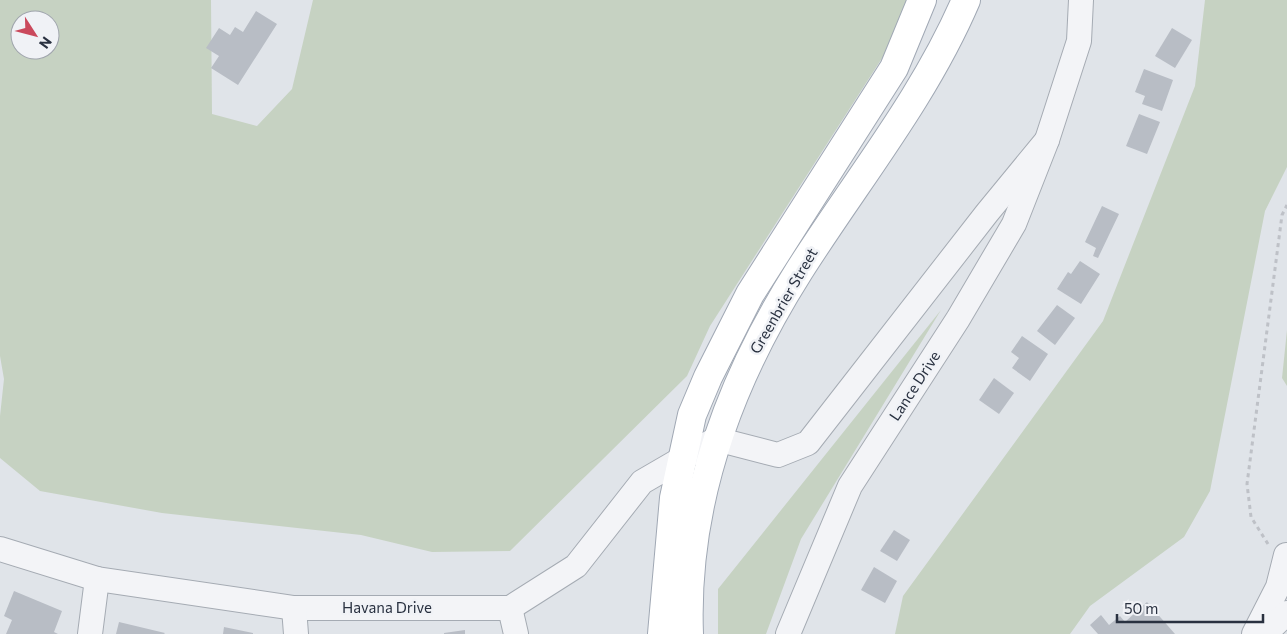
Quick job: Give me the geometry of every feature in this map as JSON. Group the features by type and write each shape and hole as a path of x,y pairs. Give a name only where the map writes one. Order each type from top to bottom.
{"main road":[{"name":"Greenbrier Street","path":"662,634 672,508 692,415 708,377 750,294 894,68 922,0"},
{"name":"Greenbrier Street","path":"689,634 687,596 695,524 716,439 745,370 799,272 916,99 966,0"}],"street":[{"name":"Lance Drive","path":"788,634 850,486 958,320 1014,224 1047,140 1079,41 1081,0"},
{"name":"Lance Drive","path":"716,439 778,455 808,443 981,220 1047,140"},
{"path":"516,634 510,608 576,566 642,482 716,439"},
{"name":"Havana Drive","path":"0,549 97,579 294,608 510,608"},
{"path":"1254,634 1278,587 1280,552"},
{"path":"90,634 97,579"},
{"path":"294,608 296,634"},
{"path":"1261,634 1270,629 1287,613"}],"path":[{"path":"1280,552 1251,517 1247,484 1281,224 1287,205"}],"green space":[{"path":"0,0 211,0 212,114 257,126 292,89 313,0 916,0 911,13 710,326 687,376 510,551 432,552 361,535 162,513 40,491 0,458 0,416 4,379 0,356"},
{"path":"1205,0 1287,0 1287,167 1265,211 1210,491 1184,537 1090,606 1070,634 895,634 903,596 1103,321 1195,86"},
{"path":"941,310 801,539 766,634 718,634 718,589"},
{"path":"1287,330 1287,386 1282,378"}],"building":[{"path":"256,11 277,24 238,85 211,68 219,56 206,48 219,28 230,35 235,27 243,32"},
{"path":"1172,28 1192,40 1175,68 1155,56"},
{"path":"1144,69 1173,80 1162,111 1142,104 1145,96 1135,92"},
{"path":"1139,114 1160,122 1147,154 1126,146"},
{"path":"1102,206 1119,214 1098,258 1093,256 1096,248 1085,242"},
{"path":"1080,261 1100,274 1081,304 1057,289 1068,272 1071,274"},
{"path":"1057,305 1075,318 1055,345 1037,331"},
{"path":"1022,336 1048,354 1030,381 1012,368 1019,358 1011,352"},
{"path":"994,378 1014,393 999,414 979,400"},
{"path":"894,530 910,540 897,561 880,551"},
{"path":"874,567 897,581 885,603 861,590"},
{"path":"14,591 62,611 54,632 58,634 6,634 12,620 4,616"},
{"path":"1147,602 1175,634 1098,634 1090,625 1101,615 1109,625 1120,616 1125,622"},
{"path":"119,622 165,633 116,634"},
{"path":"224,627 253,633 253,634 223,634"},
{"path":"465,630 465,634 444,634 444,633"}]}
